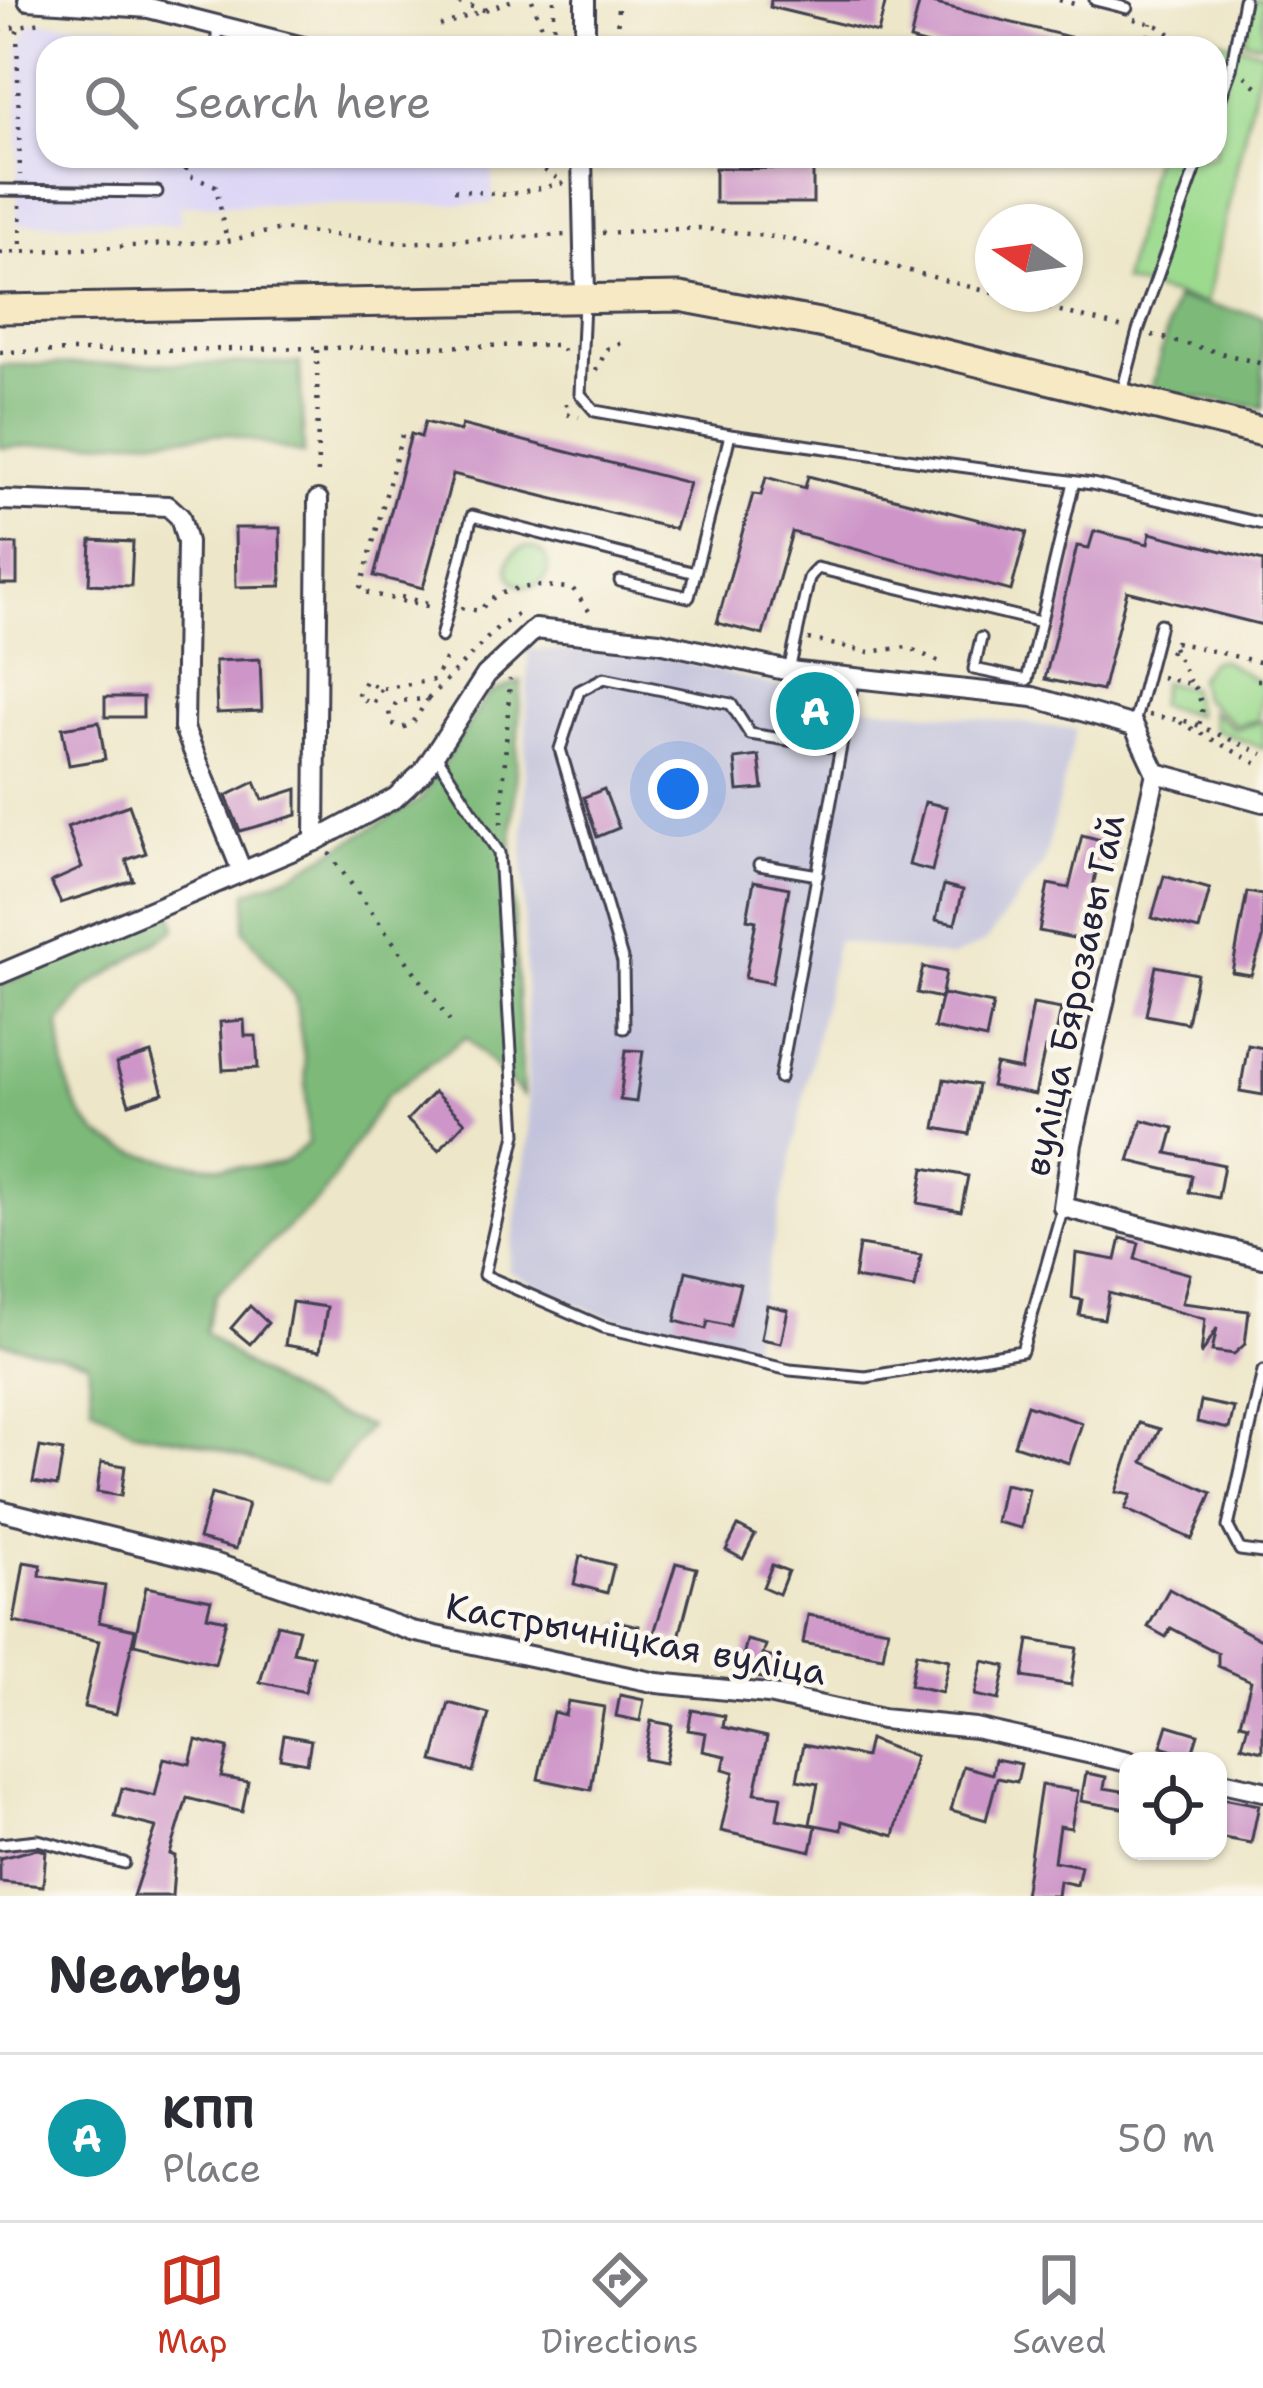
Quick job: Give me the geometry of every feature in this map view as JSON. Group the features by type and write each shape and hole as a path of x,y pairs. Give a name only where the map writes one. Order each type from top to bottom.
{"main road":[{"path":"0,309 680,297 753,308 1263,432"}],"street":[{"path":"28,0 149,8 258,36"},
{"path":"585,0 585,36"},
{"path":"582,168 585,296"},
{"path":"0,500 168,506 180,517 187,542 184,728 241,869"},
{"path":"315,842 318,500"},
{"path":"0,974 241,869 315,842 395,798 435,753 513,646 535,629 658,642 789,671 1033,697 1134,725 1156,773"},
{"name":"вуліца Бярозавы Гай","path":"1263,802 1156,773 1072,1144 1063,1207 1263,1258"},
{"name":"Кастрычніцкая вуліца","path":"0,1510 217,1564 412,1631 657,1683 768,1694 882,1719 974,1728 1119,1760"},
{"path":"1227,1783 1263,1791"}],"lane":[{"path":"1095,0 1130,13"},
{"path":"1227,81 1244,0"},
{"path":"217,26 217,36"},
{"path":"1121,397 1138,332 1196,168"},
{"path":"0,190 157,192"},
{"path":"585,296 580,394 596,410 730,435 1075,482 1263,524"},
{"path":"620,581 689,597 730,435"},
{"path":"981,638 974,669 1027,680 1075,482"},
{"path":"441,638 472,516 694,573"},
{"path":"789,671 808,578 817,568 1040,622"},
{"path":"1134,725 1160,624"},
{"path":"780,1078 854,676"},
{"path":"624,1028 623,962 560,749 579,691 604,679 731,704 751,734 839,748"},
{"path":"435,753 499,853 516,1134 484,1275 603,1327 790,1370 866,1377 1022,1351 1063,1207"},
{"path":"759,866 818,875"},
{"path":"1263,1371 1228,1527 1240,1550 1263,1553"},
{"path":"0,1844 38,1840 124,1863"}],"path":[{"path":"447,0 490,11"},
{"path":"440,26 512,0"},
{"path":"532,0 545,36"},
{"path":"554,0 554,36"},
{"path":"617,36 618,0"},
{"path":"1130,13 1173,36"},
{"path":"1148,36 1151,22"},
{"path":"0,30 17,30 20,253"},
{"path":"1241,72 1263,92"},
{"path":"186,168 186,175 216,186 227,241"},
{"path":"454,190 507,195 564,183 541,168"},
{"path":"0,253 227,241 281,230 402,243 698,228 750,232 1263,364"},
{"path":"0,352 560,345 571,369 599,371 607,349 626,340"},
{"path":"316,350 318,500"},
{"path":"566,395 566,414 587,418"},
{"path":"402,435 360,591 447,612"},
{"path":"401,597 434,605"},
{"path":"1155,716 1161,677 1175,642 1263,663"},
{"path":"499,853 513,646"},
{"path":"1173,647 1204,707 1198,727"},
{"path":"1161,677 1191,684"},
{"path":"1175,719 1215,746 1263,767"},
{"path":"315,842 338,861 450,1021"}],"shaded area":[{"path":"30,25 114,25 169,36 36,36 36,168 492,168 493,204 180,205 180,224 17,224 19,46"},
{"path":"528,649 655,655 848,704 1076,729 1044,863 985,942 951,958 837,941 750,1352 596,1313 508,1271 529,1137 523,861"}],"green space":[{"path":"1255,0 1263,0 1263,44 1244,40"},
{"path":"1227,42 1263,51 1206,304 1123,282 1151,168 1227,168"},
{"path":"1175,299 1263,316 1263,408 1151,391"},
{"path":"300,363 304,454 227,434 0,448 0,365"},
{"path":"528,547 542,553 548,567 542,581 528,587 514,581 508,567 514,553"},
{"path":"1221,659 1263,684 1258,720 1236,725 1202,698 1198,678 1210,662"},
{"path":"521,681 511,854 523,1096 466,1037 386,1096 323,1195 215,1295 205,1332 282,1388 369,1426 326,1485 195,1442 134,1431 92,1406 88,1362 0,1342 0,986 166,911 173,913 176,929 84,990 59,1024 76,1105 92,1128 108,1140 154,1157 234,1167 286,1160 308,1143 305,1063 295,997 244,930 247,892 295,873 420,800 488,694"},
{"path":"1162,682 1190,688 1196,715 1158,706"},
{"path":"1211,711 1235,729 1263,721 1263,748 1214,730"}],"building":[{"path":"771,0 886,0 878,33 770,7"},
{"path":"920,0 1066,36 911,36"},
{"path":"715,168 813,169 813,203 715,203"},
{"path":"425,422 460,431 462,425 689,483 675,529 453,474 423,588 374,576 411,434 421,437"},
{"path":"808,476 1027,532 1011,591 792,532 763,635 717,623 753,494 761,495 766,477 805,488"},
{"path":"235,528 280,528 281,586 236,587"},
{"path":"1094,531 1148,544 1150,533 1263,561 1263,625 1127,591 1102,691 1045,679 1077,546 1089,548"},
{"path":"91,540 133,542 131,586 89,584"},
{"path":"0,544 17,544 17,584 0,584"},
{"path":"260,659 262,711 217,713 215,661"},
{"path":"801,694 833,699 829,729 797,724"},
{"path":"105,697 143,697 143,717 105,717"},
{"path":"99,722 105,759 69,765 62,728"},
{"path":"759,756 763,789 738,791 735,759"},
{"path":"255,782 263,800 297,789 297,815 240,831 226,796"},
{"path":"604,789 619,828 597,837 584,797"},
{"path":"925,802 947,807 932,871 909,865"},
{"path":"129,805 146,853 126,860 133,880 61,903 51,882 82,868 67,827"},
{"path":"1082,835 1116,844 1110,869 1097,866 1083,940 1039,931 1048,884 1069,888"},
{"path":"1164,876 1210,889 1199,930 1152,918"},
{"path":"754,881 789,888 772,983 745,978 756,921 747,919"},
{"path":"944,885 963,890 955,924 936,920"},
{"path":"1247,892 1263,895 1263,939 1251,975 1232,972"},
{"path":"1156,966 1197,974 1187,1023 1146,1015"},
{"path":"923,967 946,972 941,998 917,993"},
{"path":"942,994 993,1004 986,1039 934,1028"},
{"path":"1033,1004 1061,1009 1053,1050 1045,1048 1035,1095 991,1086 996,1065 1021,1070"},
{"path":"244,1020 245,1036 256,1036 258,1068 223,1070 220,1022"},
{"path":"1248,1045 1263,1048 1263,1095 1240,1091"},
{"path":"626,1050 643,1051 636,1102 620,1100"},
{"path":"151,1053 163,1093 129,1104 116,1064"},
{"path":"944,1079 978,1085 969,1134 935,1128"},
{"path":"434,1092 465,1122 439,1150 407,1120"},
{"path":"1142,1120 1174,1128 1167,1153 1224,1165 1218,1198 1189,1192 1192,1176 1129,1161"},
{"path":"924,1168 968,1176 961,1211 918,1203"},
{"path":"1121,1238 1139,1243 1135,1259 1190,1274 1182,1303 1249,1311 1245,1344 1234,1354 1212,1351 1217,1328 1201,1355 1205,1319 1109,1293 1104,1319 1079,1315 1082,1300 1072,1298 1076,1253 1116,1260"},
{"path":"859,1245 921,1255 915,1288 854,1278"},
{"path":"686,1271 740,1284 730,1326 708,1321 706,1329 675,1321"},
{"path":"292,1302 327,1307 320,1351 285,1345"},
{"path":"767,1305 788,1310 781,1343 761,1339"},
{"path":"250,1306 268,1323 250,1344 231,1328"},
{"path":"1201,1401 1234,1408 1229,1429 1197,1422"},
{"path":"1027,1405 1082,1423 1069,1463 1014,1445"},
{"path":"1139,1423 1160,1429 1143,1462 1212,1493 1192,1539 1125,1509 1131,1495 1116,1492"},
{"path":"40,1447 63,1451 57,1486 33,1482"},
{"path":"101,1462 125,1466 121,1496 97,1492"},
{"path":"1004,1484 1029,1489 1021,1528 996,1522"},
{"path":"211,1494 248,1504 236,1549 199,1539"},
{"path":"738,1526 755,1535 743,1559 726,1550"},
{"path":"580,1556 614,1565 607,1593 574,1584"},
{"path":"24,1562 41,1565 40,1576 105,1586 99,1622 135,1630 116,1714 84,1707 99,1641 14,1622"},
{"path":"676,1563 697,1568 678,1641 653,1636"},
{"path":"772,1565 788,1571 779,1594 763,1587"},
{"path":"146,1587 211,1600 207,1616 226,1620 215,1664 134,1644"},
{"path":"1169,1589 1263,1641 1263,1751 1242,1746 1248,1725 1240,1723 1251,1681 1218,1666 1218,1653 1171,1628 1166,1637 1148,1627"},
{"path":"808,1615 888,1629 883,1657 803,1643"},
{"path":"620,1622 639,1626 634,1648 615,1644"},
{"path":"277,1624 299,1629 293,1652 313,1656 305,1692 260,1682"},
{"path":"747,1640 766,1645 763,1655 785,1661 780,1683 739,1672"},
{"path":"1029,1640 1077,1648 1071,1685 1023,1677"},
{"path":"916,1653 949,1660 942,1692 910,1685"},
{"path":"983,1661 1006,1666 999,1700 975,1695"},
{"path":"620,1695 644,1700 640,1721 616,1716"},
{"path":"568,1701 604,1707 591,1790 538,1779 553,1712 565,1715"},
{"path":"449,1703 489,1714 473,1772 433,1761"},
{"path":"692,1710 725,1716 723,1727 767,1737 755,1793 781,1796 777,1819 816,1826 811,1851 721,1831 734,1772 723,1769 726,1756 703,1751 706,1733 688,1730"},
{"path":"651,1721 672,1725 665,1763 644,1759"},
{"path":"1168,1725 1198,1734 1193,1752 1161,1747"},
{"path":"284,1735 311,1740 307,1763 280,1758"},
{"path":"869,1739 915,1757 894,1836 842,1821 841,1830 810,1824 818,1784 797,1780 804,1744 865,1757"},
{"path":"196,1740 228,1748 221,1777 248,1782 242,1812 187,1798 170,1854 175,1856 172,1896 133,1896 156,1827 115,1817 122,1788 155,1796 164,1758 190,1764"},
{"path":"995,1759 1021,1764 1017,1782 997,1778 986,1820 951,1810 963,1766 992,1774"},
{"path":"1086,1773 1106,1777 1104,1788 1119,1790 1119,1807 1081,1801"},
{"path":"1041,1785 1078,1791 1071,1828 1059,1826 1054,1861 1081,1866 1077,1885 1059,1881 1057,1896 1024,1896"},
{"path":"1227,1799 1259,1805 1251,1843 1227,1839"},
{"path":"46,1851 43,1886 0,1882 0,1858"}],"place":[{"name":"КПП","path":"815,711"}]}
